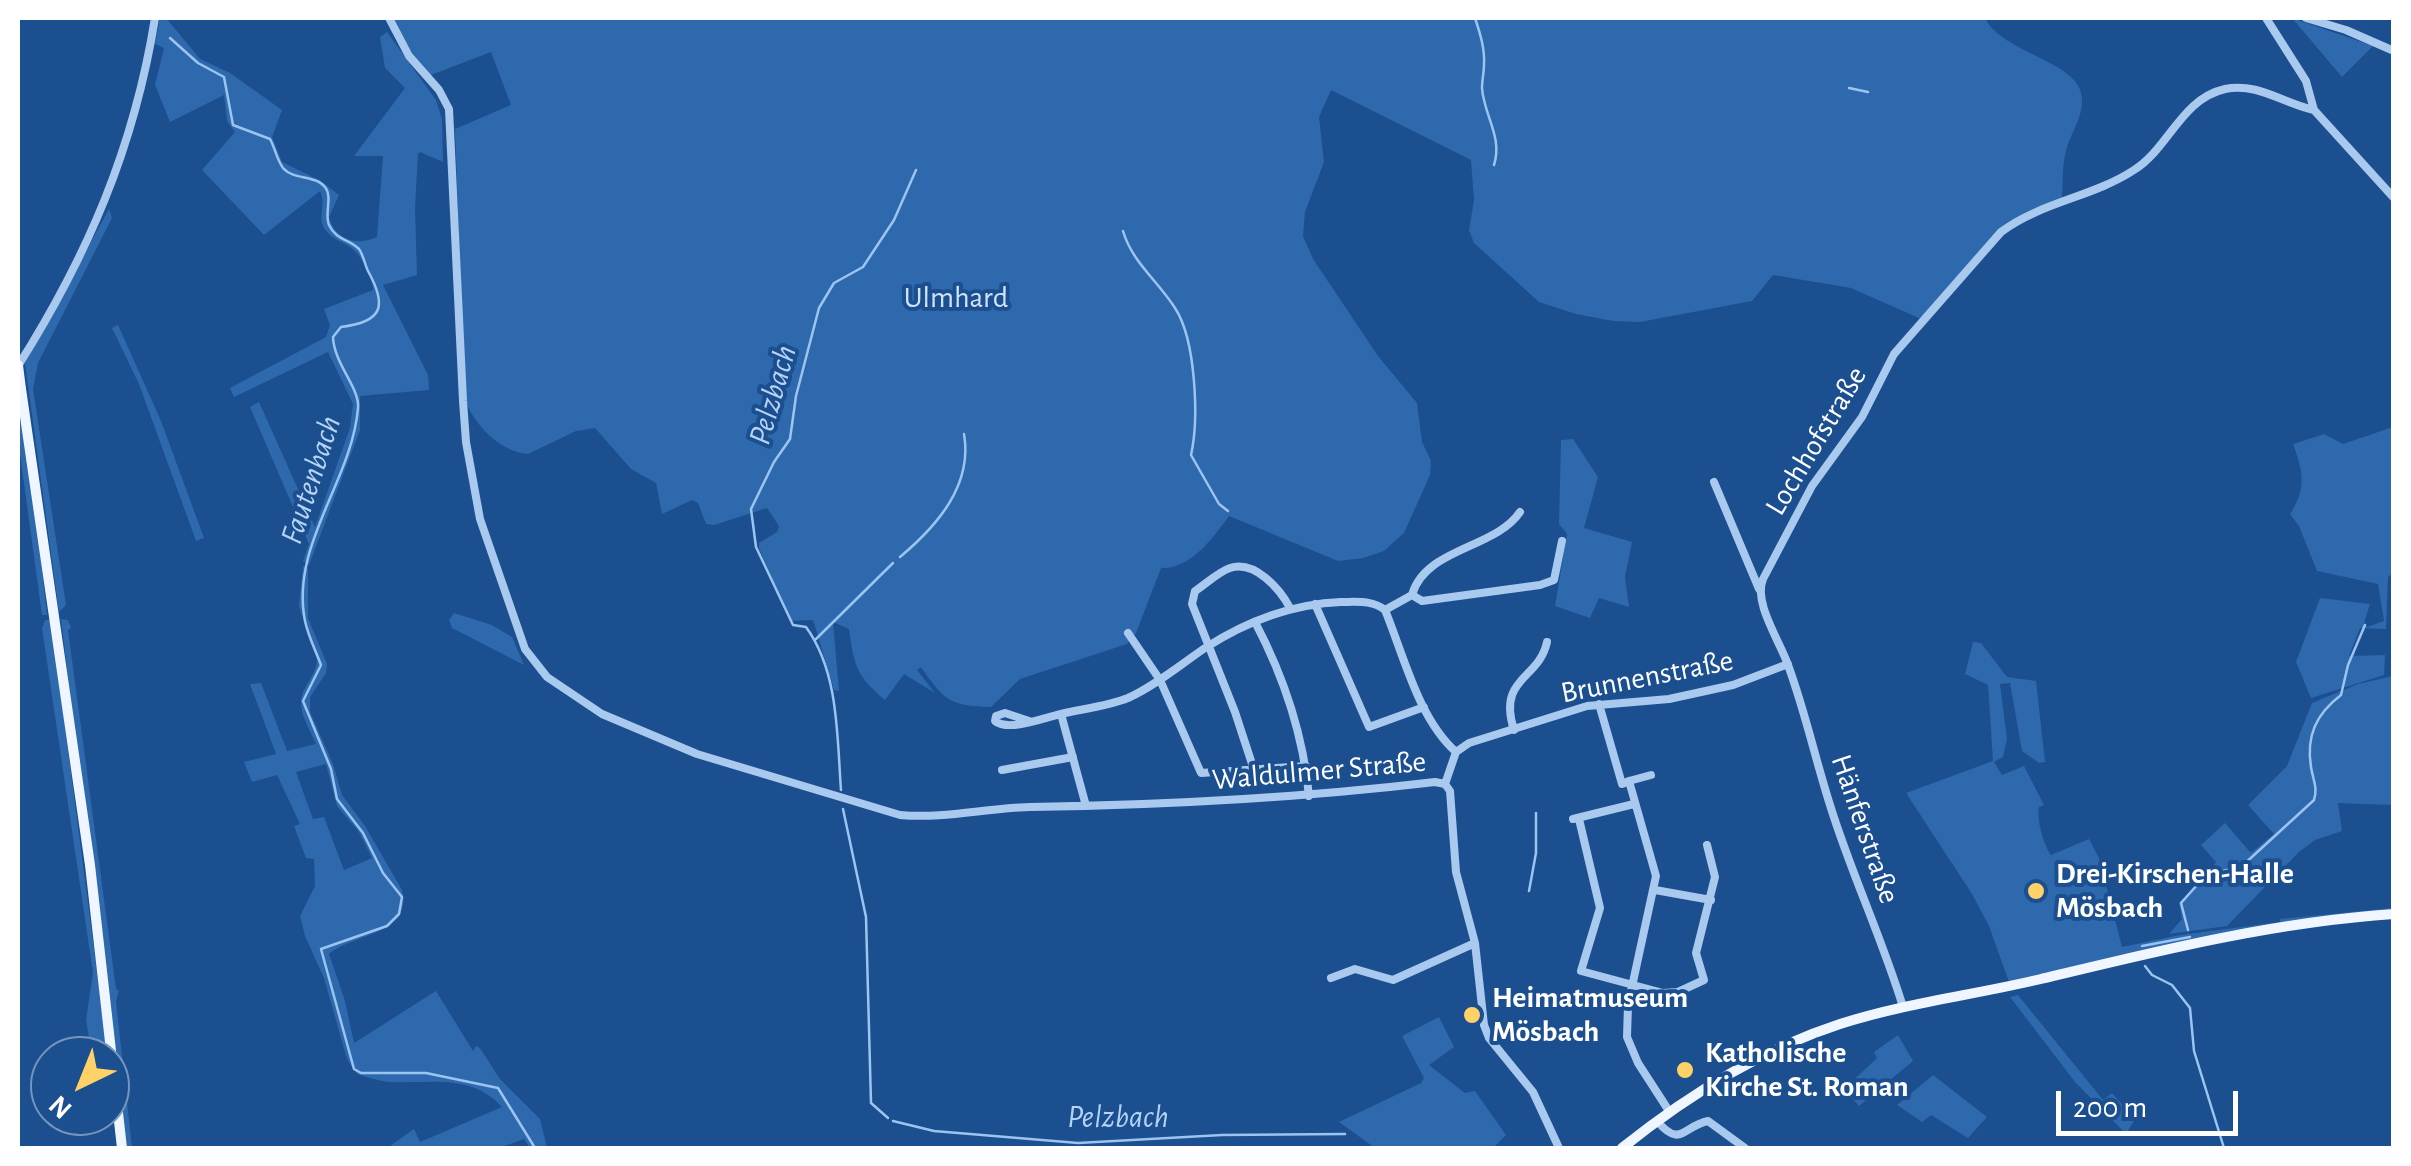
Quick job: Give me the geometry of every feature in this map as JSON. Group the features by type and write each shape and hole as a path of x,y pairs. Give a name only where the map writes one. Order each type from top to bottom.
{"main road":[{"path":"18,365 87,846 122,1148"},
{"path":"1622,1148 1656,1120 1734,1071 1838,1024 2241,933 2394,914"}],"street":[{"path":"18,365 66,286 106,200 148,63 155,18"},
{"name":"Waldulmer Straße","path":"389,18 410,56 439,90 449,109 467,448 480,519 512,617 535,664 583,703 697,754 890,813 926,817 1046,807 1309,796 1445,784 1450,791 1456,872 1476,943 1484,1024 1489,1038 1532,1092 1559,1148"},
{"path":"2266,18 2306,80 2314,110 2394,198"},
{"path":"2306,18 2394,51"},
{"name":"Lochhofstraße","path":"1759,589 1812,486 1862,417 1894,354 1983,249 2022,216 2133,172 2192,106 2210,94 2246,87 2314,110"},
{"path":"1714,482 1788,664"},
{"path":"1385,610 1412,595 1415,583 1441,562 1511,525 1520,512"},
{"path":"1412,595 1422,602 1540,585 1554,580 1562,542"},
{"path":"1254,770 1192,604 1195,591 1229,569 1250,570 1266,578 1290,608"},
{"path":"1030,720 1125,699 1208,646 1290,608 1374,602 1385,610 1424,706 1443,741 1456,752 1445,784"},
{"path":"1315,604 1369,727 1424,706"},
{"path":"1255,622 1282,674 1306,766 1309,796"},
{"path":"1128,633 1160,680 1200,773 1306,766"},
{"name":"Brunnenstraße","path":"1514,730 1509,708 1511,693 1540,658 1547,642"},
{"name":"Brunnenstraße","path":"1456,752 1469,743 1599,704 1681,696 1733,685 1788,664"},
{"name":"Hänferstraße","path":"1788,664 1830,806 1903,1007"},
{"path":"1599,704 1622,784 1651,775"},
{"path":"1061,714 1086,806"},
{"path":"1002,770 1073,756"},
{"path":"1629,781 1656,876 1626,1022 1630,1050 1669,1112"},
{"path":"1634,804 1576,819 1600,908 1581,971 1670,994 1704,980 1696,953 1715,877 1707,845"},
{"path":"1655,890 1711,900"},
{"path":"1331,978 1355,969 1393,980 1476,943"},
{"path":"1656,1120 1669,1134 1685,1134 1708,1121 1745,1148"}],"green space":[{"path":"160,18 166,18 200,59 230,73 282,110 272,137 282,162 321,181 339,195 329,217 337,232 348,239 377,237 383,156 354,156 405,88 385,68 380,37 387,32 436,100 442,119 443,162 418,154 417,275 383,285 428,375 429,390 360,396 360,430 309,565 303,561 309,544 250,407 259,402 315,527 350,428 353,404 328,352 234,397 230,388 326,337 330,325 324,309 373,287 357,253 323,226 320,191 264,235 202,170 235,132 227,121 224,95 170,122 155,85 164,48 155,44"},
{"name":"Ulmhard","path":"402,18 1985,18 2007,40 2069,75 2079,86 2082,106 2065,157 2062,198 2026,213 1921,319 1851,288 1773,275 1752,301 1640,322 1576,314 1539,302 1474,243 1469,230 1474,200 1471,160 1331,90 1319,117 1324,162 1305,212 1303,236 1313,259 1378,356 1417,403 1422,442 1431,461 1430,475 1404,533 1384,551 1338,561 1229,516 1191,558 1161,568 1136,633 1127,644 1020,679 991,707 949,699 921,667 917,670 935,693 904,674 885,700 858,669 849,629 833,622 839,691 834,690 813,620 789,618 759,548 759,543 777,532 779,526 767,508 714,525 706,524 698,503 692,500 662,514 656,483 631,469 595,428 576,431 528,454 498,443 476,420 465,401 455,129 511,105 491,52 431,75 394,23"},
{"path":"2292,18 2373,46 2342,77"},
{"path":"109,209 112,218 38,363 33,389 66,605 59,612 25,363"},
{"path":"118,325 161,421 204,538 196,541 139,384 112,328"},
{"path":"18,405 47,615 42,615 18,440"},
{"path":"2393,427 2394,572 2388,577 2386,629 2360,628 2349,656 2385,655 2384,675 2311,698 2296,662 2320,598 2370,604 2364,623 2367,627 2384,621 2378,584 2317,571 2290,514 2302,480 2293,444 2324,434 2343,444"},
{"path":"1573,439 1598,477 1584,528 1632,542 1625,577 1629,607 1599,598 1590,618 1555,606 1567,534 1559,524 1561,440"},
{"path":"303,566 308,569 308,618 327,664 326,673 310,697 310,712 342,795 402,890 403,905 390,924 329,954 354,1043 436,991 473,1051 476,1046 480,1048 500,1079 540,1119 547,1148 530,1148 524,1139 499,1148 387,1148 414,1129 420,1142 502,1107 490,1096 463,1085 389,1082 357,1074 347,1059 324,978 300,916 315,886 314,859 306,858 294,826 300,824 277,775 252,782 244,762 276,754 250,684 261,683 287,751 316,744 301,704 317,660 299,606","holes":["326,764 337,806 359,832 372,858 344,870 324,817 313,819 296,772"]},
{"path":"454,613 492,625 512,637 524,665 452,628 449,620"},
{"path":"61,619 68,620 71,628 68,630 119,991 116,1001 120,1036 111,1036"},
{"path":"45,620 51,620 105,1036 89,1036 86,1020 93,973 42,628"},
{"path":"1973,642 1981,643 2007,677 2036,681 2045,762 2039,763 2022,751 2010,683 2000,684 2007,739 2003,757 1994,762 2002,775 2024,766 2044,805 2039,807 2039,818 2051,855 2089,839 2099,858 2122,947 2280,919 2393,908 2393,912 2194,939 2009,982 1989,926 1972,894 1906,793 1993,761 1988,685 1965,674"},
{"path":"2393,676 2393,805 2338,803 2342,831 2315,840 2299,852 2227,926 2169,934 2182,919 2179,903 2216,862 2201,845 2225,823 2251,853 2274,834 2248,805 2287,766 2312,703 2358,684"},
{"path":"2018,995 2103,1100 2112,1093 2135,1119 2126,1134 2075,1082 2010,997"},
{"path":"1439,1017 1454,1047 1429,1065 1465,1093 1475,1091 1506,1135 1496,1148 1375,1148 1339,1122 1421,1083 1424,1078 1402,1036"},
{"path":"1898,1035 1913,1061 1859,1106 1844,1089 1877,1058 1874,1052"},
{"path":"1933,1075 1987,1117 1968,1138 1931,1115 1922,1122 1897,1105"},
{"path":"130,1130 132,1148 125,1148 124,1136 130,1136"}],"waterway":[{"path":"1475,18 1484,53 1483,98 1495,136 1494,165"},
{"name":"Fautenbach","path":"170,38 198,63 224,77 233,125 270,139 287,172 325,187 329,225 335,234 359,249 378,294 373,317 341,327 333,337 358,408 345,461 314,539 303,593 306,627 321,665 303,701 331,769 337,799 402,897 399,914 387,926 321,949 354,1069 361,1073 426,1073 498,1088 535,1148"},
{"path":"1849,88 1868,92"},
{"name":"Pelzbach","path":"841,790 837,727 825,664 806,627 793,625 756,547 751,509 790,439 796,396 819,308 834,283 863,267 894,220 916,170"},
{"path":"1123,231 1133,252 1182,322 1194,380 1191,455 1219,504 1228,511"},
{"name":"Pelzbach","path":"900,557 927,532 949,503 963,470 964,434"},
{"name":"Pelzbach","path":"816,639 893,563"},
{"path":"2188,930 2181,903 2198,884 2218,872 2241,867 2314,800 2312,736 2319,718 2341,695 2348,665 2365,625"},
{"name":"Pelzbach","path":"843,809 866,917 871,1103 888,1118"},
{"path":"1529,891 1536,853 1536,813"},
{"path":"2142,946 2190,937"},
{"path":"2145,966 2152,975 2172,985 2190,1008 2194,1051 2224,1148"},
{"name":"Pelzbach","path":"893,1121 934,1131 1078,1143 1222,1135 1345,1134"}],"place":[{"name":"Drei-Kirschen-Halle Mösbach","path":"2036,891"},
{"name":"Heimatmuseum Mösbach","path":"1472,1015"},
{"name":"Katholische Kirche St. Roman","path":"1685,1070"}]}
